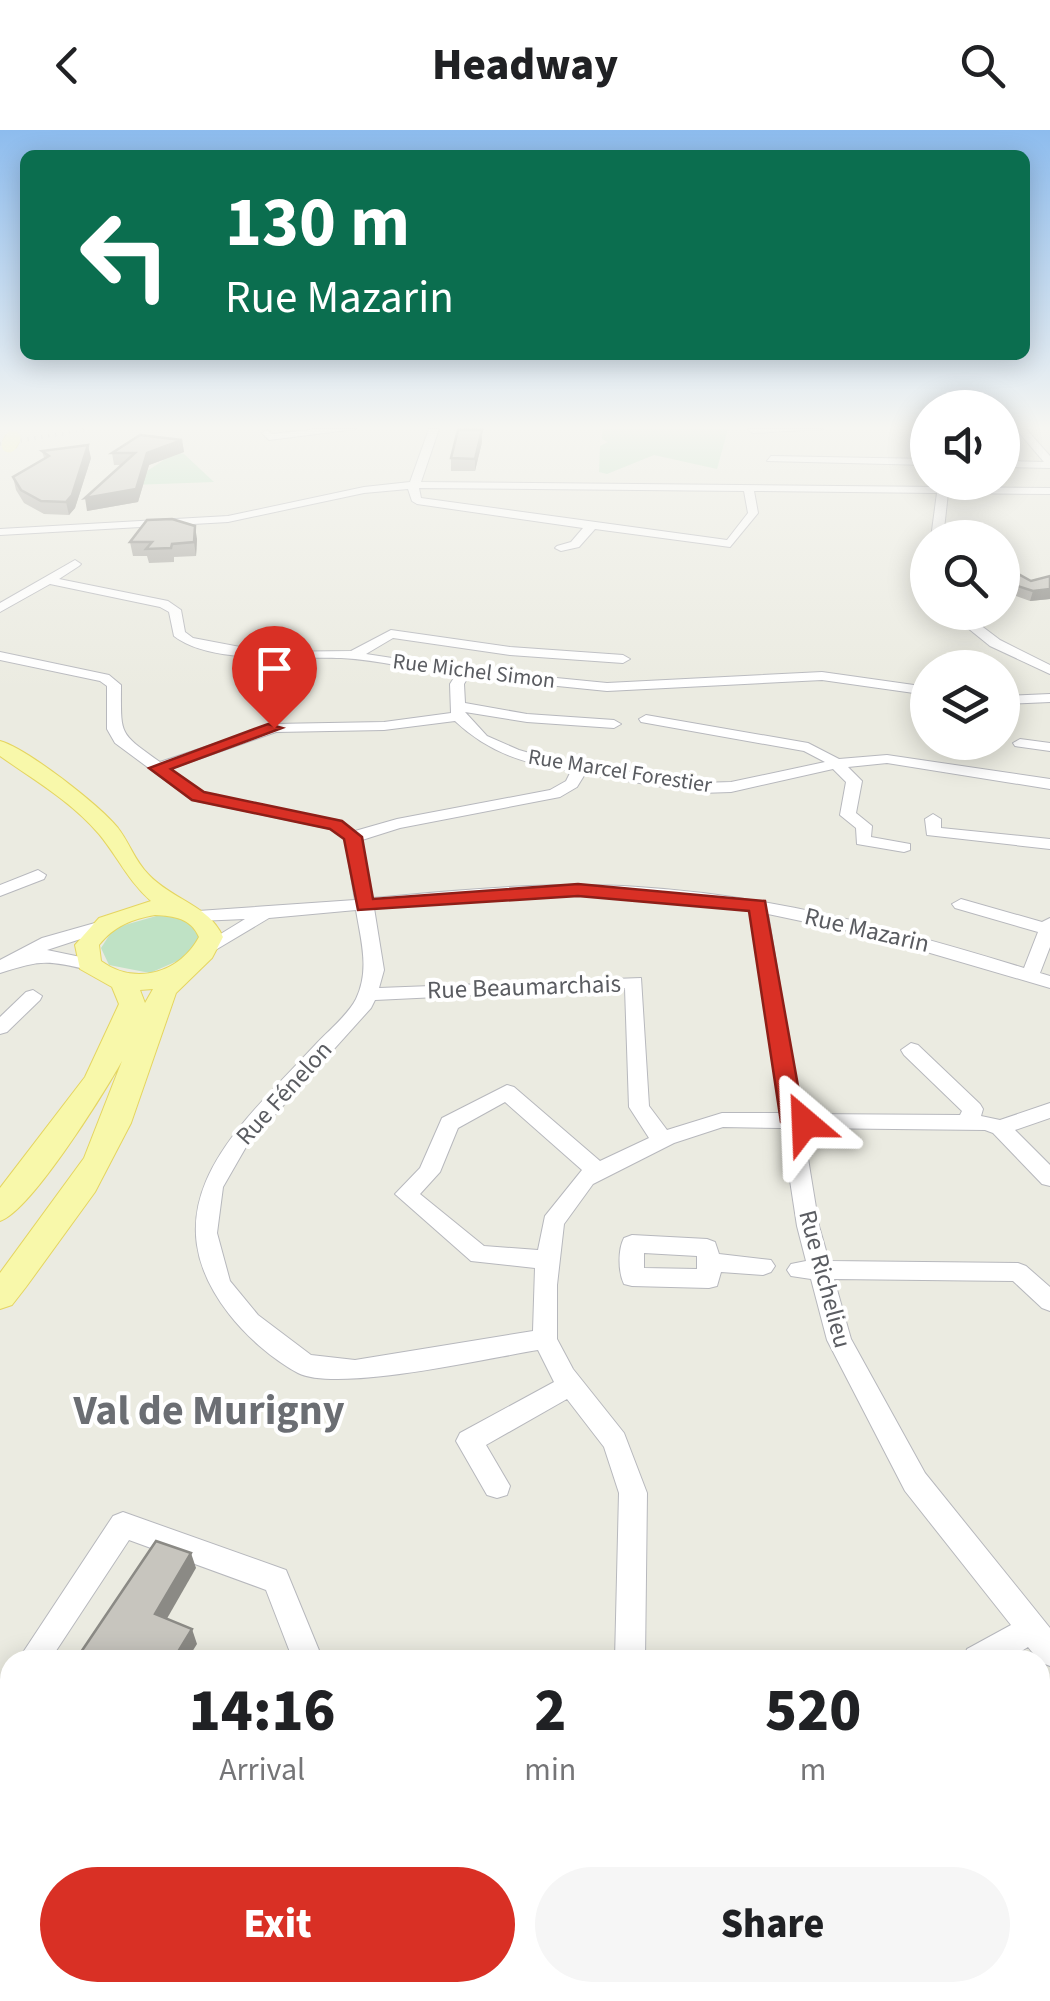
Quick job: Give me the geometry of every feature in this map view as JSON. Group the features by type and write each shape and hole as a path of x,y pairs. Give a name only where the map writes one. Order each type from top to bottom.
{"main road":[{"path":"0,747 86,807 111,834 137,878 173,908 198,916 211,937 207,950 176,974 150,1013 130,1088 106,1145 61,1216 0,1296"},
{"path":"137,878 110,921 86,944 88,964 122,981 176,974"},
{"path":"110,921 173,908"},
{"path":"0,1209 52,1146 120,1036 132,1004 122,981"}],"street":[{"path":"0,530 232,516"},
{"path":"515,516 730,544 751,516"},
{"path":"543,544 563,548 576,545 590,529 587,526"},
{"path":"0,608 75,564"},
{"name":"Rue Michel Simon","path":"48,580 170,606 178,614 179,633 189,641 267,656 354,655 464,673 628,687 822,676 910,688"},
{"path":"0,589 24,594"},
{"path":"977,630 994,643 1050,670"},
{"path":"354,655 391,634 510,651 623,659"},
{"path":"0,656 104,678 114,685 114,730 120,740 198,796 336,824 352,837 375,970 367,994"},
{"path":"458,711 457,684 464,673"},
{"path":"1020,699 1050,698"},
{"path":"158,768 274,728 384,726 458,711 614,724"},
{"name":"Rue Marcel Forestier","path":"458,711 482,739 514,753 580,769 700,788 731,787 836,764 886,760 1050,784"},
{"name":"Rue Marcel Forestier","path":"646,719 808,747 836,764"},
{"path":"1020,743 1050,747"},
{"path":"836,764 854,781 848,814 864,826 864,840 904,847"},
{"path":"352,837 397,824 555,794 572,784 580,769"},
{"path":"932,819 933,832 1050,844"},
{"path":"0,891 38,876"},
{"name":"Rue Mazarin","path":"198,916 261,916 578,890 758,906 923,941 1050,982"},
{"path":"961,904 1049,926 1030,976"},
{"name":"Rue Richelieu","path":"758,906 792,1122 789,1268 847,1358 914,1482 1040,1640"},
{"name":"Rue Mazarin","path":"207,950 261,916"},
{"path":"0,967 48,942 110,921"},
{"path":"0,967 48,956 88,964"},
{"name":"Rue Beaumarchais","path":"367,994 634,982 638,1106 663,1142"},
{"name":"Rue Fénelon","path":"367,994 364,1004 238,1142 212,1187 206,1233 218,1284 249,1322 306,1365 355,1370 545,1339"},
{"path":"0,1028 33,996"},
{"path":"911,1050 973,1109 967,1123"},
{"path":"550,1260 478,1254 406,1194 430,1172 449,1123 507,1092 598,1172"},
{"path":"630,1650 633,1493 615,1441 571,1385 545,1339 544,1285 554,1222 585,1178 722,1120 967,1123 1000,1128 1050,1110"},
{"path":"1000,1128 1050,1178"},
{"path":"709,1262 789,1268 1018,1272 1050,1301"},
{"path":"497,1486 469,1441 571,1385"},
{"path":"40,1650 123,1525 276,1580 304,1650"},
{"path":"1009,1650 1040,1640"}],"green space":[{"path":"160,915 184,920 197,931 200,937 191,955 150,973 109,965 101,948 114,928"}],"building":[{"path":"172,519 195,526 194,542 146,549 152,542 130,542 147,520"},
{"path":"1020,575 1031,581 1050,576 1050,589 1033,591 1020,587"},
{"path":"156,1541 191,1553 155,1614 192,1629 179,1650 82,1650"}],"district":[{"name":"Val de Murigny","path":"209,1411"}],"route":[{"path":"274,728 158,768 198,796 336,824 352,837 365,906 497,893 578,890 758,906 792,1122 805,1123"}]}
